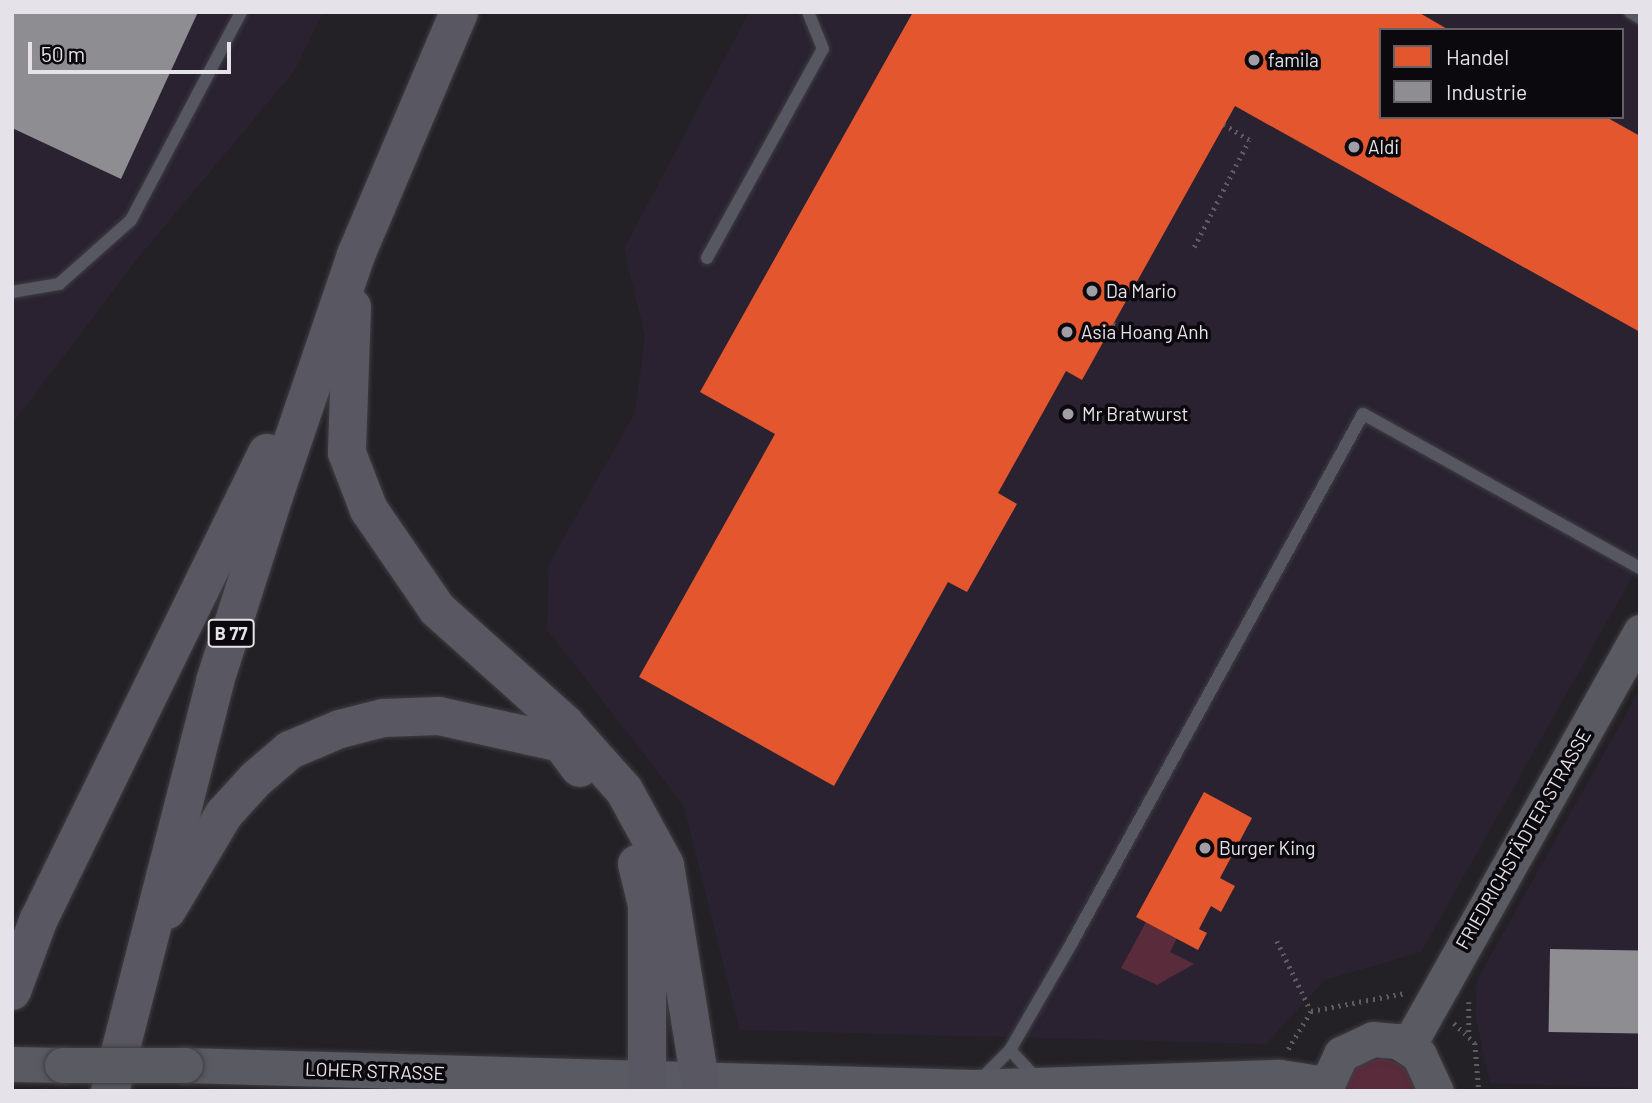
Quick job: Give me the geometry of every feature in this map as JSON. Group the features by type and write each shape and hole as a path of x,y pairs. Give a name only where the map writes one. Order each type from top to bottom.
{"main road":[{"name":"B 77","path":"110,1091 142,951 215,681 356,255 459,12"},
{"path":"356,255 345,403 347,453 369,510 437,609 564,723 624,790 665,865 700,1082"},
{"path":"12,991 38,921 333,319"},
{"path":"142,951 224,814 290,750 383,718 439,716 561,743 606,802 642,875 646,1079"}],"street":[{"name":"FRIEDRICHSTÄDTER STRASSE","path":"1408,1046 1640,632"},
{"path":"1324,1088 1341,1054 1362,1042 1385,1039 1408,1046 1427,1065 1436,1091"},
{"name":"LOHER STRASSE","path":"12,1064 185,1065 700,1082 974,1087 1280,1077 1324,1088"}],"lane":[{"path":"12,292 59,284 131,220 241,12"},
{"path":"707,258 823,49 807,12"},
{"path":"1630,12 1640,18"},
{"path":"974,1087 1010,1050 1363,414 1640,568"},
{"path":"1010,1050 1027,1073 1048,1085"}],"path":[{"path":"1194,247 1250,140 1224,125"},
{"path":"1113,324 1140,340"},
{"path":"1278,941 1311,1011"}],"shaded area":[{"path":"12,12 323,12 295,70 138,258 12,424"},
{"path":"749,12 1640,12 1640,563 1421,952 1325,980 1266,1044 740,1030 684,806 547,629 549,564 635,413 645,336 624,249"},
{"path":"1640,689 1640,1088 1490,1083 1476,1019 1477,980"},
{"path":"1146,922 1177,938 1170,952 1194,964 1157,985 1121,968"},
{"path":"1383,1057 1404,1066 1417,1091 1342,1091 1353,1067"}],"building: Handel":[{"path":"913,12 1418,12 1446,28 1379,28 1379,119 1610,119 1640,136 1640,332 1235,106 1082,380 1066,371 998,493 1017,504 967,592 948,582 834,786 639,677 775,434 700,392"},
{"name":"Burger King","path":"1204,792 1252,818 1220,878 1235,886 1221,912 1211,906 1199,929 1207,933 1198,950 1136,917"}],"building: Industrie":[{"path":"12,12 198,12 121,179 12,128"},
{"path":"1550,949 1640,951 1639,1034 1549,1032"}],"place":[{"name":"famila","path":"1254,60"},
{"name":"Aldi","path":"1354,147"},
{"name":"Da Mario","path":"1092,291"},
{"name":"Asia Hoang Anh","path":"1067,332"},
{"name":"Mr Bratwurst","path":"1068,414"},
{"name":"Burger King","path":"1205,848"}]}
